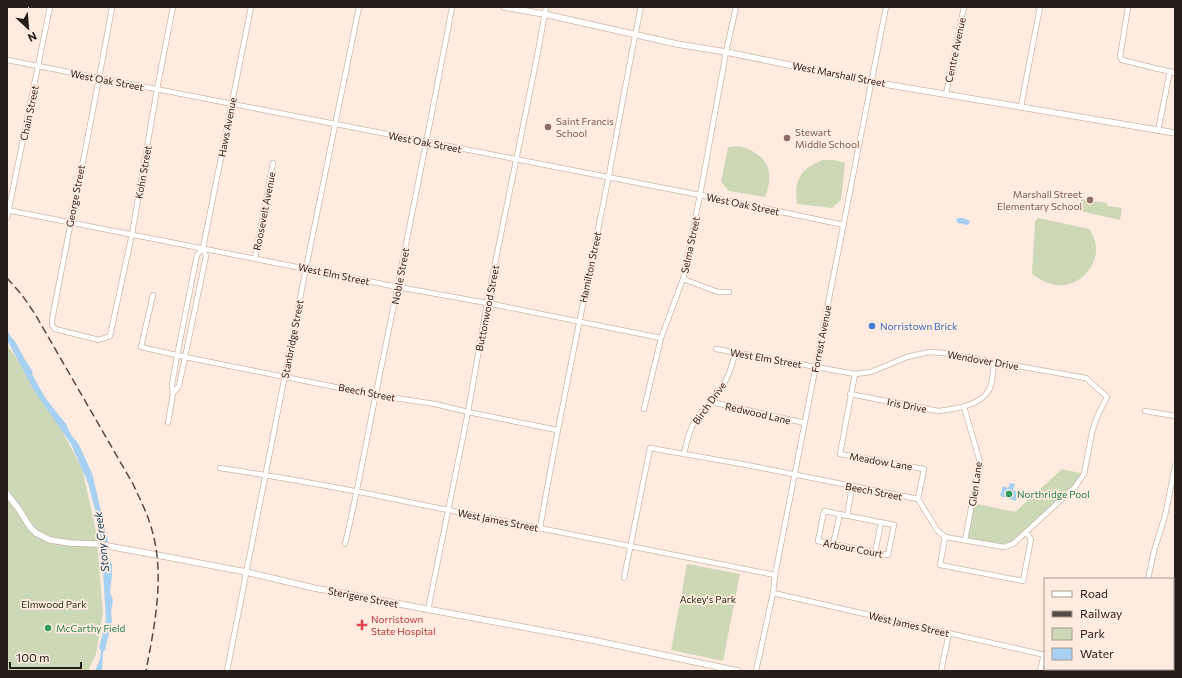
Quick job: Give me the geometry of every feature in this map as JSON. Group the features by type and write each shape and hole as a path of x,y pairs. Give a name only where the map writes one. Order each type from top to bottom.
{"street":[{"name":"Chain Street","path":"7,218 50,7"},
{"name":"George Street","path":"110,336 99,340 87,338 55,329 52,325 70,222 112,7"},
{"name":"Kohn Street","path":"110,336 132,234 173,7"},
{"name":"Haws Avenue","path":"168,423 173,393 172,385 188,298 197,255 203,248 251,7"},
{"name":"Stanbridge Street","path":"227,671 359,7"},
{"name":"Noble Street","path":"345,544 358,491 452,7"},
{"name":"West Marshall Street","path":"504,7 544,14 677,44 726,52 872,82 1021,106 1175,134"},
{"name":"Buttonwood Street","path":"428,610 468,412 546,7"},
{"name":"Hamilton Street","path":"540,528 557,430 641,7"},
{"name":"Selma Street","path":"644,409 661,338 683,279 726,52 736,7"},
{"name":"Forrest Avenue","path":"756,671 773,593 794,475 886,7"},
{"name":"Centre Avenue","path":"946,94 964,7"},
{"path":"1021,106 1040,7"},
{"path":"1128,7 1120,57 1122,60 1175,73"},
{"name":"West Oak Street","path":"7,60 700,195 844,225"},
{"path":"1158,131 1170,72"},
{"name":"Roosevelt Avenue","path":"255,258 273,163"},
{"name":"West Elm Street","path":"8,210 661,338"},
{"name":"Haws Avenue","path":"173,393 179,386 197,300 206,256 203,248"},
{"path":"683,279 718,292 729,292"},
{"name":"Beech Street","path":"153,295 142,347 177,356 376,395 435,404 557,430"},
{"path":"188,298 197,300"},
{"name":"West Elm Street","path":"716,349 816,367"},
{"name":"Birch Drive","path":"684,454 691,427 700,413 711,402 729,375 735,352"},
{"name":"Wendover Drive","path":"816,367 855,374 871,372 907,357 929,352 943,353 1086,378 1107,397 1097,417 1092,432 1084,474 1075,487 1026,532"},
{"path":"964,407 974,403 989,390 994,362"},
{"name":"Meadow Lane","path":"855,374 850,394 840,454 924,469 918,499"},
{"name":"Iris Drive","path":"850,394 938,411 964,407"},
{"name":"Redwood Lane","path":"711,402 805,423"},
{"name":"Glen Lane","path":"964,407 980,462 965,540"},
{"path":"1145,411 1175,416"},
{"name":"Beech Street","path":"630,546 650,448 918,499"},
{"path":"1148,578 1154,551 1165,516 1175,466"},
{"name":"West James Street","path":"220,468 358,491 775,575"},
{"path":"847,516 852,486"},
{"name":"Sterigere Street","path":"7,494 18,508 27,524 36,533 50,540 70,543 97,544 246,572 314,588 587,639 738,671"},
{"path":"918,499 937,530 945,537 1004,547 1013,544 1026,532 1031,539 1023,581 940,565 945,537"},
{"name":"Arbour Court","path":"824,511 840,514 894,525 888,555 818,541 824,511"},
{"path":"833,544 840,514"},
{"path":"876,553 881,522"},
{"path":"624,578 630,546"},
{"name":"West James Street","path":"773,593 1044,655"},
{"path":"941,671 949,633"},
{"path":"1040,671 1044,655"}],"green space":[{"path":"739,146 756,153 766,164 769,171 769,179 765,197 729,191 721,182 728,147"},
{"path":"823,160 835,160 845,163 841,200 832,208 797,204 796,188 800,176 809,167"},
{"path":"1081,199 1107,203 1108,206 1122,208 1120,220 1080,211"},
{"path":"1038,218 1090,229 1095,243 1096,252 1092,266 1082,277 1070,284 1055,285 1043,281 1032,274 1035,221"},
{"name":"Elmwood Park","path":"7,345 45,400 82,468 96,531 103,613 96,654 88,671 7,671"},
{"path":"1062,469 1084,474 1075,487 1013,544 1004,547 965,540 973,503 1015,512"},
{"name":"Ackey's Park","path":"687,564 740,574 723,661 671,650"}],"water":[{"path":"958,218 963,218 970,221 969,224 958,223 956,220"},
{"name":"Stony Creek","path":"7,328 9,334 33,372 32,374 46,399 66,424 71,435 78,443 92,473 108,540 107,557 112,564 110,592 113,600 111,612 112,621 105,650 103,652 102,671 95,671 100,659 101,651 99,648 106,620 103,572 99,551 101,539 88,483 71,444 35,392 7,340"},
{"name":"Northridge Pool","path":"1010,483 1015,484 1013,490 1019,492 1016,501 1000,496 1003,486 1008,488"}],"railway":[{"path":"7,278 22,295 35,314 133,484 150,524 157,555 158,588 155,622 146,671"}],"place":[{"name":"Saint Francis School","path":"548,127"},
{"name":"Stewart Middle School","path":"787,138"},
{"name":"Marshall Street Elementary School","path":"1090,200"},
{"name":"Norristown Brick","path":"872,326"},
{"name":"Northridge Pool","path":"1009,494"},
{"name":"Norristown State Hospital","path":"362,625"},
{"name":"McCarthy Field","path":"48,628"}]}
